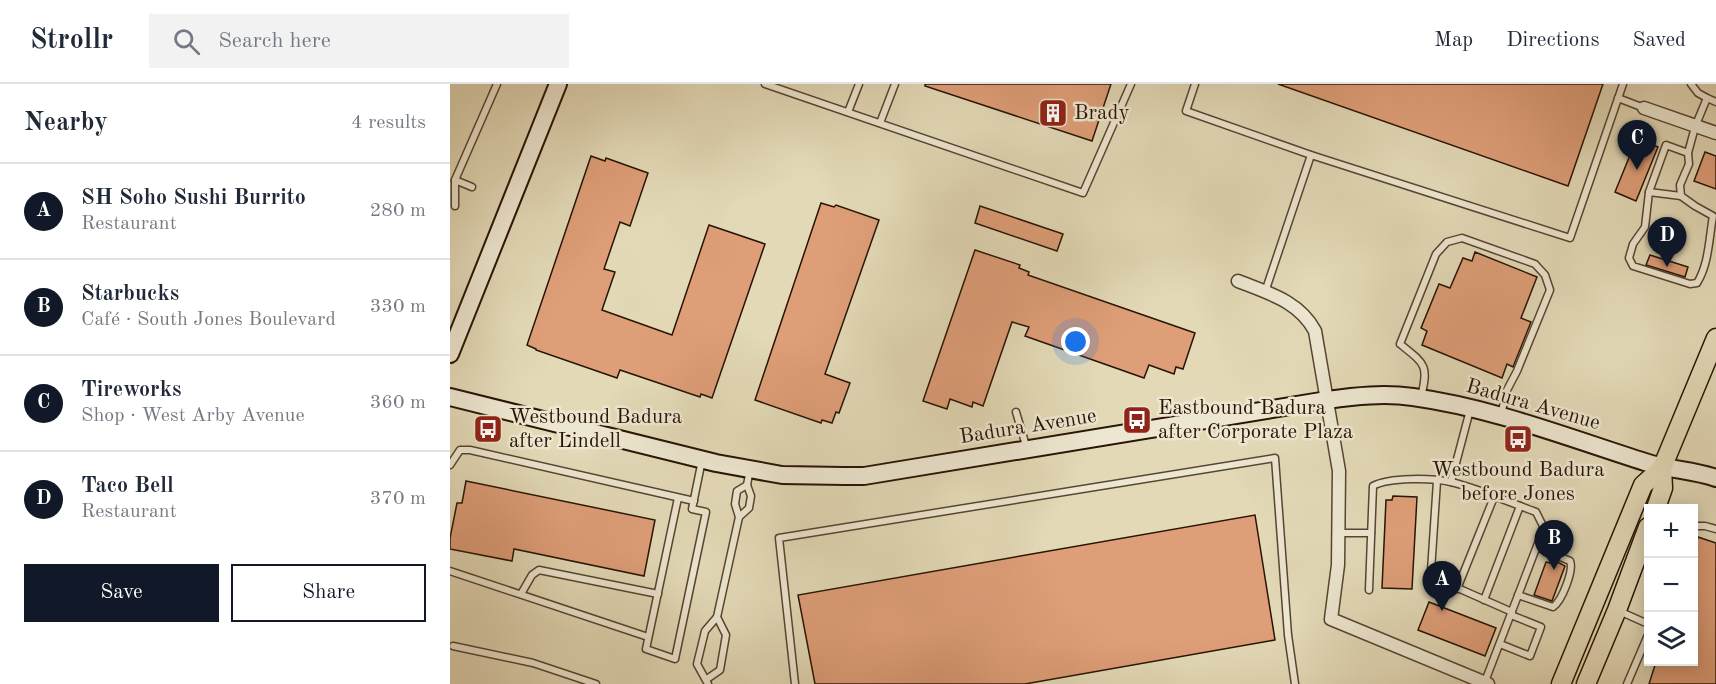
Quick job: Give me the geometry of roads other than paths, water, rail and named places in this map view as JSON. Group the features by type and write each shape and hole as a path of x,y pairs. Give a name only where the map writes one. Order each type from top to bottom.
{"main road":[{"path":"450,354 558,84"},
{"path":"1657,504 1663,488 1662,468 1716,338"},
{"name":"Badura Avenue","path":"450,397 702,460 748,477 864,476 1327,400 1368,395 1421,398 1471,408 1662,468 1696,471 1716,478"},
{"path":"1561,684 1643,485 1662,468"},
{"path":"1586,684 1644,538"}],"street":[{"path":"1644,108 1716,133"},
{"path":"1238,281 1297,307 1310,321 1315,331 1339,471 1338,565 1331,619 1486,684"}],"lane":[{"path":"455,206 455,180 497,84"},
{"path":"765,84 1083,193 1131,84"},
{"path":"848,112 859,84"},
{"path":"880,123 895,84"},
{"path":"1195,84 1186,111 1311,155 1570,238 1623,84"},
{"path":"1691,84 1698,93 1716,102"},
{"path":"1618,98 1644,108"},
{"path":"1681,196 1680,185 1689,164 1688,153 1695,127 1707,98"},
{"path":"1649,192 1681,196 1713,216 1705,264 1697,283 1680,282 1633,266 1629,258 1645,227 1649,192 1666,145 1688,153"},
{"path":"1265,291 1311,155"},
{"path":"455,180 472,187"},
{"path":"1421,398 1426,376 1424,367 1400,344 1436,254 1447,242 1462,238 1535,264 1545,275 1550,290 1506,392 1501,417"},
{"path":"1450,482 1471,408"},
{"path":"1016,412 1027,450"},
{"path":"450,465 460,450 470,450 694,501"},
{"path":"795,684 779,538 1275,458 1288,635 1295,684"},
{"path":"678,498 646,649 675,659 706,512 692,509 702,460"},
{"path":"740,517 735,504 737,491 748,477"},
{"path":"717,617 726,635 720,670 707,682 697,664 705,631 717,617 740,517 749,508 752,496 748,477"},
{"path":"1369,590 1373,486 1381,482 1394,479 1450,482 1536,512 1543,526 1537,547 1486,684"},
{"path":"1437,481 1431,571 1435,578 1541,627 1530,656 1500,644"},
{"path":"1456,589 1494,497"},
{"path":"1484,600 1520,506"},
{"path":"1698,526 1716,529"},
{"path":"1338,533 1371,533"},
{"path":"1518,595 1553,607 1559,602 1563,592 1572,567 1570,561 1537,547"},
{"path":"521,594 532,575 539,570 658,594"},
{"path":"450,571 648,637"},
{"path":"1617,610 1644,622"},
{"path":"1627,684 1644,644"},
{"path":"450,656 452,645 532,663 596,684"}],"place":[{"name":"Brady","path":"1053,113"},
{"name":"Tireworks","path":"1637,170"},
{"name":"Taco Bell","path":"1667,267"},
{"name":"Eastbound Badura after Corporate Plaza","path":"1137,420"},
{"name":"Westbound Badura after Lindell","path":"488,429"},
{"name":"Westbound Badura before Jones","path":"1518,439"},
{"name":"Starbucks","path":"1554,570"},
{"name":"SH Soho Sushi Burrito","path":"1442,611"}]}
